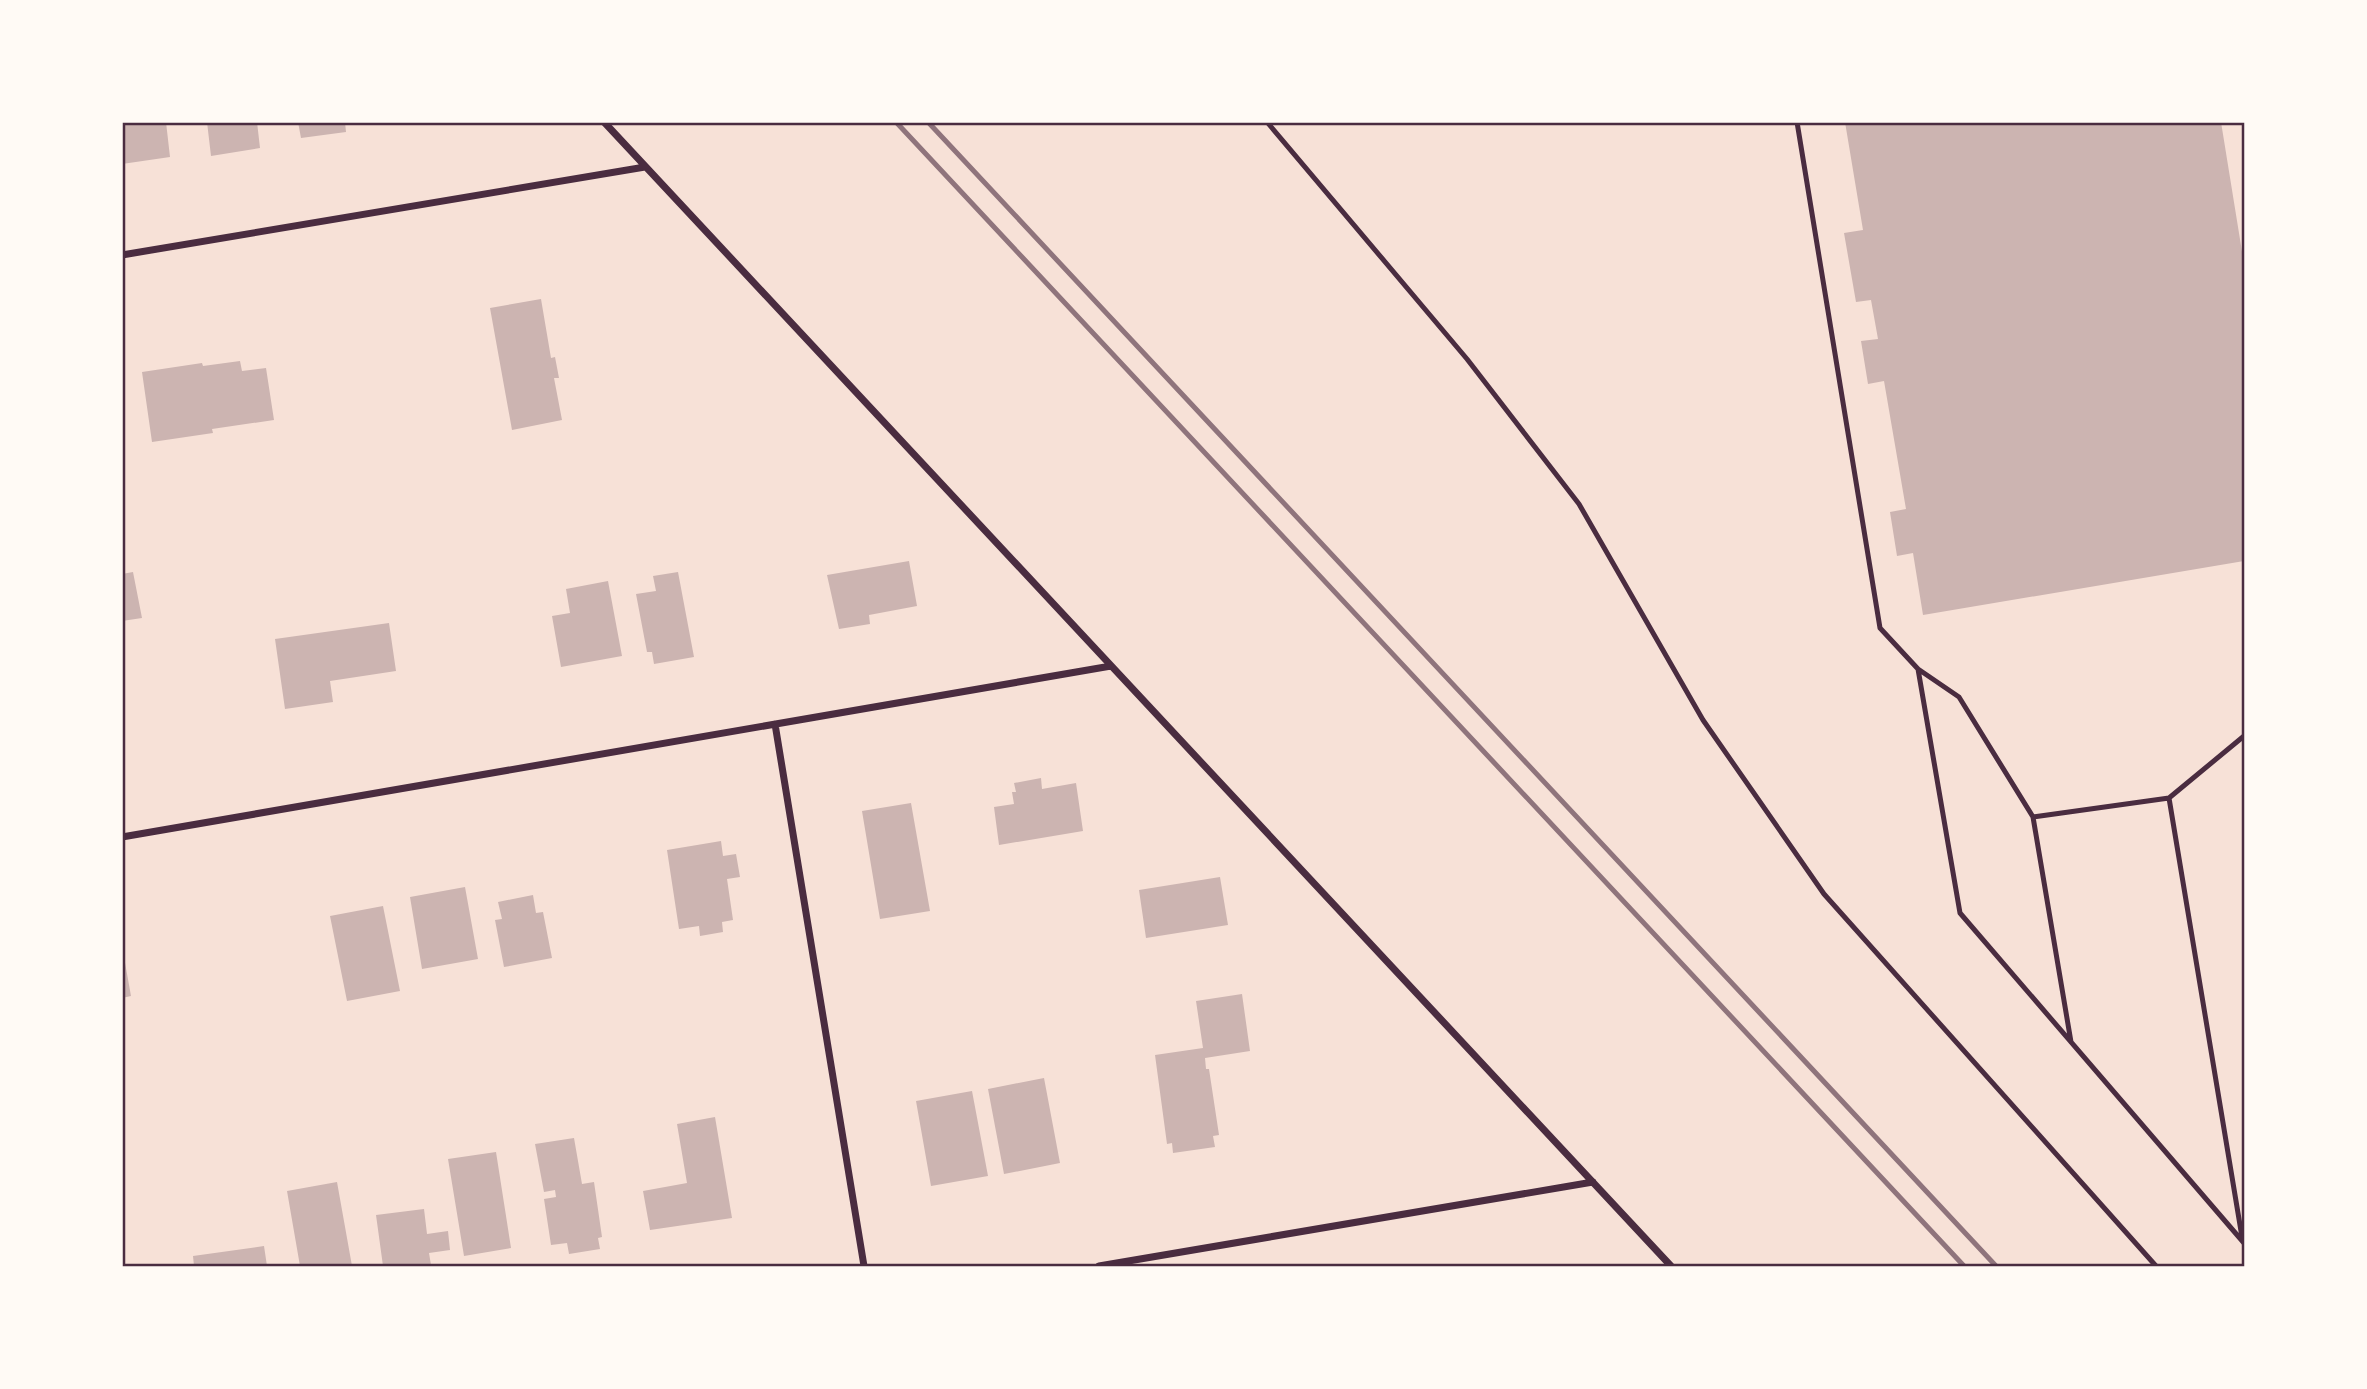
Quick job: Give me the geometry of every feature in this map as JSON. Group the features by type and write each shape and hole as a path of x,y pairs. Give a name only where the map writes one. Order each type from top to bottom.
{"street":[{"path":"604,122 1671,1266"},
{"path":"122,254 645,167"},
{"path":"122,836 1111,666"},
{"path":"775,724 864,1266"},
{"path":"1099,1266 1593,1182"}],"lane":[{"path":"1267,122 1467,359 1580,504 1703,720 1824,894 2156,1266"},
{"path":"1797,122 1880,628 1918,669 1959,697 2033,817 2071,1042"},
{"path":"1918,669 1960,913 2243,1242"},
{"path":"2033,817 2169,798 2245,736"},
{"path":"2169,798 2243,1242"}],"building":[{"path":"122,122 166,122 170,157 122,164"},
{"path":"207,122 257,122 260,148 211,156"},
{"path":"298,122 345,122 346,132 301,138"},
{"path":"1845,122 2221,122 2244,264 2244,561 1923,615 1913,553 1897,556 1890,512 1906,509 1884,381 1868,384 1861,341 1878,339 1871,300 1856,302 1844,233 1863,230"},
{"path":"541,299 551,358 555,357 559,378 554,378 562,420 512,430 490,308"},
{"path":"240,361 242,371 266,368 274,420 212,429 213,433 152,442 142,372 202,363 203,366"},
{"path":"909,561 917,606 869,615 870,624 839,629 827,575"},
{"path":"133,572 142,618 122,621 122,574"},
{"path":"678,572 694,657 654,664 652,652 647,652 636,594 656,591 653,576"},
{"path":"608,581 622,656 561,667 552,616 570,613 566,589"},
{"path":"389,623 396,671 330,681 333,702 285,709 275,639"},
{"path":"1041,778 1042,789 1076,783 1083,831 999,845 994,807 1014,804 1014,783"},
{"path":"911,803 930,911 880,919 862,811"},
{"path":"721,841 723,856 736,854 740,877 727,879 733,920 722,922 723,932 700,936 699,926 679,929 667,850"},
{"path":"1220,877 1228,925 1146,938 1139,890"},
{"path":"465,887 478,959 422,969 410,897"},
{"path":"533,895 536,913 543,912 552,958 504,967 495,920 502,919 498,902"},
{"path":"383,906 400,991 347,1001 330,916"},
{"path":"122,946 131,996 122,998"},
{"path":"1242,994 1250,1051 1205,1058 1219,1135 1213,1136 1215,1147 1173,1153 1172,1143 1167,1144 1155,1055 1203,1048 1196,1001"},
{"path":"1044,1078 1060,1163 1004,1174 988,1089"},
{"path":"972,1091 988,1176 931,1186 916,1101"},
{"path":"715,1117 732,1218 650,1230 643,1191 687,1183 677,1124"},
{"path":"574,1138 582,1184 594,1182 602,1237 598,1238 600,1249 569,1254 567,1243 551,1245 544,1199 556,1197 555,1190 544,1192 535,1144"},
{"path":"496,1152 511,1248 464,1256 448,1159"},
{"path":"337,1182 352,1266 300,1266 287,1191"},
{"path":"424,1209 427,1234 448,1231 450,1250 429,1253 431,1265 383,1266 376,1215"},
{"path":"264,1246 267,1266 194,1266 193,1256"}],"railway":[{"path":"896,122 1964,1266"},
{"path":"928,122 1996,1266"}]}
